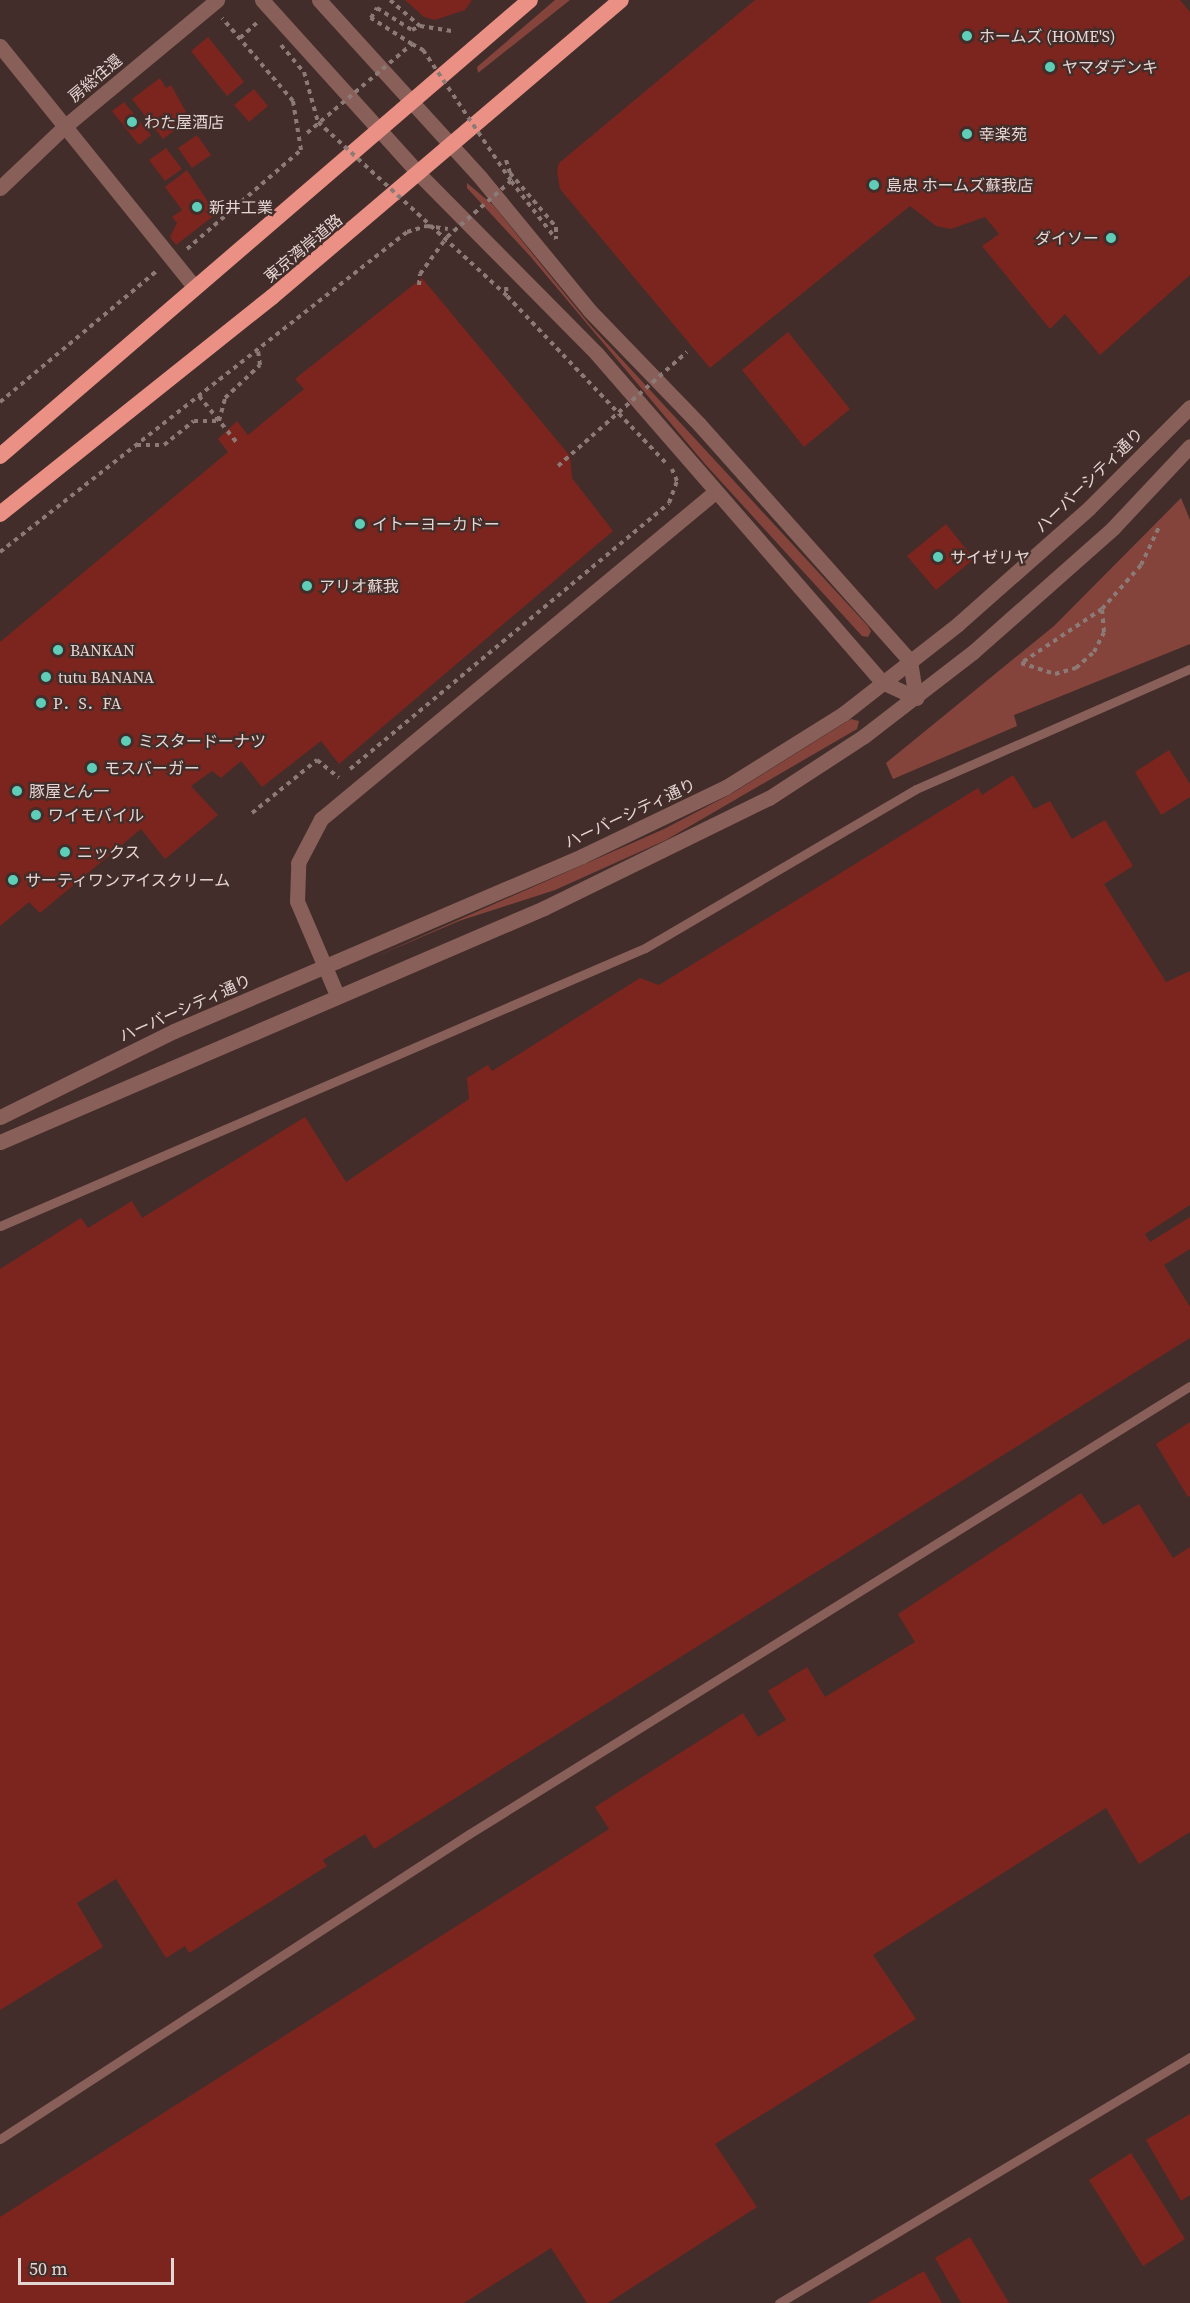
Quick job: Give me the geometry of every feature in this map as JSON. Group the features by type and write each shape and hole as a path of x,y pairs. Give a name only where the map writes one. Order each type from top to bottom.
{"highway":[{"path":"0,456 194,286 530,0"},
{"name":"東京湾岸道路","path":"0,514 419,174 621,0"}],"street":[{"name":"房総往還","path":"0,188 64,127 217,0"},
{"path":"262,0 419,174 597,354 882,682 916,698"},
{"path":"319,0 452,145 590,312 699,424 910,661 916,698"},
{"path":"0,46 194,286"},
{"name":"ハーバーシティ通り","path":"0,1117 174,1031 582,856 726,787 843,714 910,661 1089,508 1190,407"},
{"path":"0,1142 666,852 798,781 916,698 1113,528 1190,446"},
{"path":"337,995 303,921 295,884 306,840 321,819 715,492"}],"lane":[{"path":"0,1226 645,948 916,789 1190,669"},
{"path":"0,2139 469,1834 1190,1386"},
{"path":"779,2303 1190,2057"}],"path":[{"path":"390,0 420,26 452,31"},
{"path":"420,26 412,30 377,8 371,18 423,50 511,181 556,239 556,227 510,172 506,160"},
{"path":"186,250 301,150 293,101 240,38"},
{"path":"307,133 412,44"},
{"path":"252,813 317,760 337,780 669,503 674,493 673,470 507,296 447,237 318,122 304,72 281,45"},
{"path":"418,285 420,273 447,237 511,181"},
{"path":"0,552 407,232 438,226 455,235"},
{"path":"0,402 159,269"},
{"path":"491,271 505,285 507,296"},
{"path":"219,420 225,398 260,365 258,350"},
{"path":"558,466 687,352"},
{"path":"199,396 238,444"},
{"path":"136,446 164,445 194,421 219,420"},
{"path":"1102,609 1105,620 1100,643 1076,668 1055,674 1021,663 1067,629 1102,609 1141,565 1160,525"}],"shaded area":[{"path":"555,0 570,0 478,73 477,67"},
{"path":"467,183 493,205 590,325 867,625 871,631 868,637 862,636 705,464 530,256 467,188"},
{"path":"1181,498 1190,520 1190,644 1014,715 1017,726 893,779 886,763 1054,626"},
{"path":"851,719 859,721 857,729 666,840 555,890 459,921 370,959 664,829 731,794"}],"building":[{"path":"405,0 472,0 465,10 435,20 424,17"},
{"name":"島忠 ホームズ蘇我店","path":"755,0 1180,0 1190,12 1190,275 1100,355 1065,314 1050,329 982,246 999,234 985,217 951,229 936,226 910,206 710,368 560,189 557,171 559,163"},
{"path":"208,37 244,82 227,96 191,51"},
{"path":"160,78 166,88 171,85 186,112 174,121 179,127 163,139 132,99"},
{"path":"254,89 268,106 249,122 234,105"},
{"path":"124,102 151,135 139,145 112,111"},
{"path":"197,135 211,155 192,168 178,148"},
{"path":"166,148 182,169 165,181 149,160"},
{"path":"187,170 216,214 176,245 170,237 177,223 172,217 182,210 165,187"},
{"name":"アリオ蘇我","path":"422,278 570,456 572,478 613,531 339,764 321,741 262,787 241,761 221,778 212,771 191,786 218,815 165,859 141,829 40,913 29,902 0,926 0,642 228,452 218,439 237,421 248,435 304,389 295,379"},
{"path":"788,332 850,409 804,447 742,370"},
{"path":"946,524 974,559 936,590 907,556"},
{"path":"1169,750 1190,784 1190,797 1161,815 1135,772"},
{"path":"1013,775 1034,809 1050,801 1072,839 1105,820 1133,866 1104,884 1166,982 1190,971 1190,1205 1145,1234 1150,1242 1190,1217 1190,1249 1164,1265 1190,1307 1190,1338 374,1849 365,1834 323,1860 327,1866 189,1953 185,1946 166,1958 116,1879 77,1903 103,1947 0,2010 0,1269 81,1218 88,1228 132,1201 142,1218 305,1117 346,1182 469,1099 467,1078 488,1065 492,1071 640,978 659,985 978,788 982,795"},
{"path":"1190,1422 1190,1496 1188,1497 1156,1444"},
{"path":"1081,1493 1103,1525 1139,1504 1173,1558 1190,1547 1190,1832 1139,1864 1106,1808 873,1955 916,2019 715,2144 757,2207 608,2303 587,2303 551,2248 464,2303 0,2303 0,2217 609,1829 595,1807 743,1713 758,1737 786,1720 768,1691 807,1667 825,1697 915,1642 898,1614"},
{"path":"1190,2114 1190,2195 1181,2201 1146,2140"},
{"path":"1131,2153 1185,2239 1143,2266 1089,2180"},
{"path":"970,2237 1009,2303 961,2303 935,2258"},
{"path":"924,2271 942,2303 868,2303"}],"place":[{"name":"ホームズ (HOME'S)","path":"967,36"},
{"name":"ヤマダデンキ","path":"1050,67"},
{"name":"わた屋酒店","path":"132,122"},
{"name":"幸楽苑","path":"967,134"},
{"name":"島忠 ホームズ蘇我店","path":"874,185"},
{"name":"新井工業","path":"197,207"},
{"name":"ダイソー","path":"1111,238"},
{"name":"イトーヨーカドー","path":"360,524"},
{"name":"サイゼリヤ","path":"938,557"},
{"name":"アリオ蘇我","path":"307,586"},
{"name":"BANKAN","path":"58,650"},
{"name":"tutu BANANA","path":"46,677"},
{"name":"P．S．FA","path":"41,703"},
{"name":"ミスタードーナツ","path":"126,741"},
{"name":"モスバーガー","path":"92,768"},
{"name":"豚屋とん一","path":"17,791"},
{"name":"ワイモバイル","path":"36,815"},
{"name":"ニックス","path":"65,852"},
{"name":"サーティワンアイスクリーム","path":"13,880"}]}
